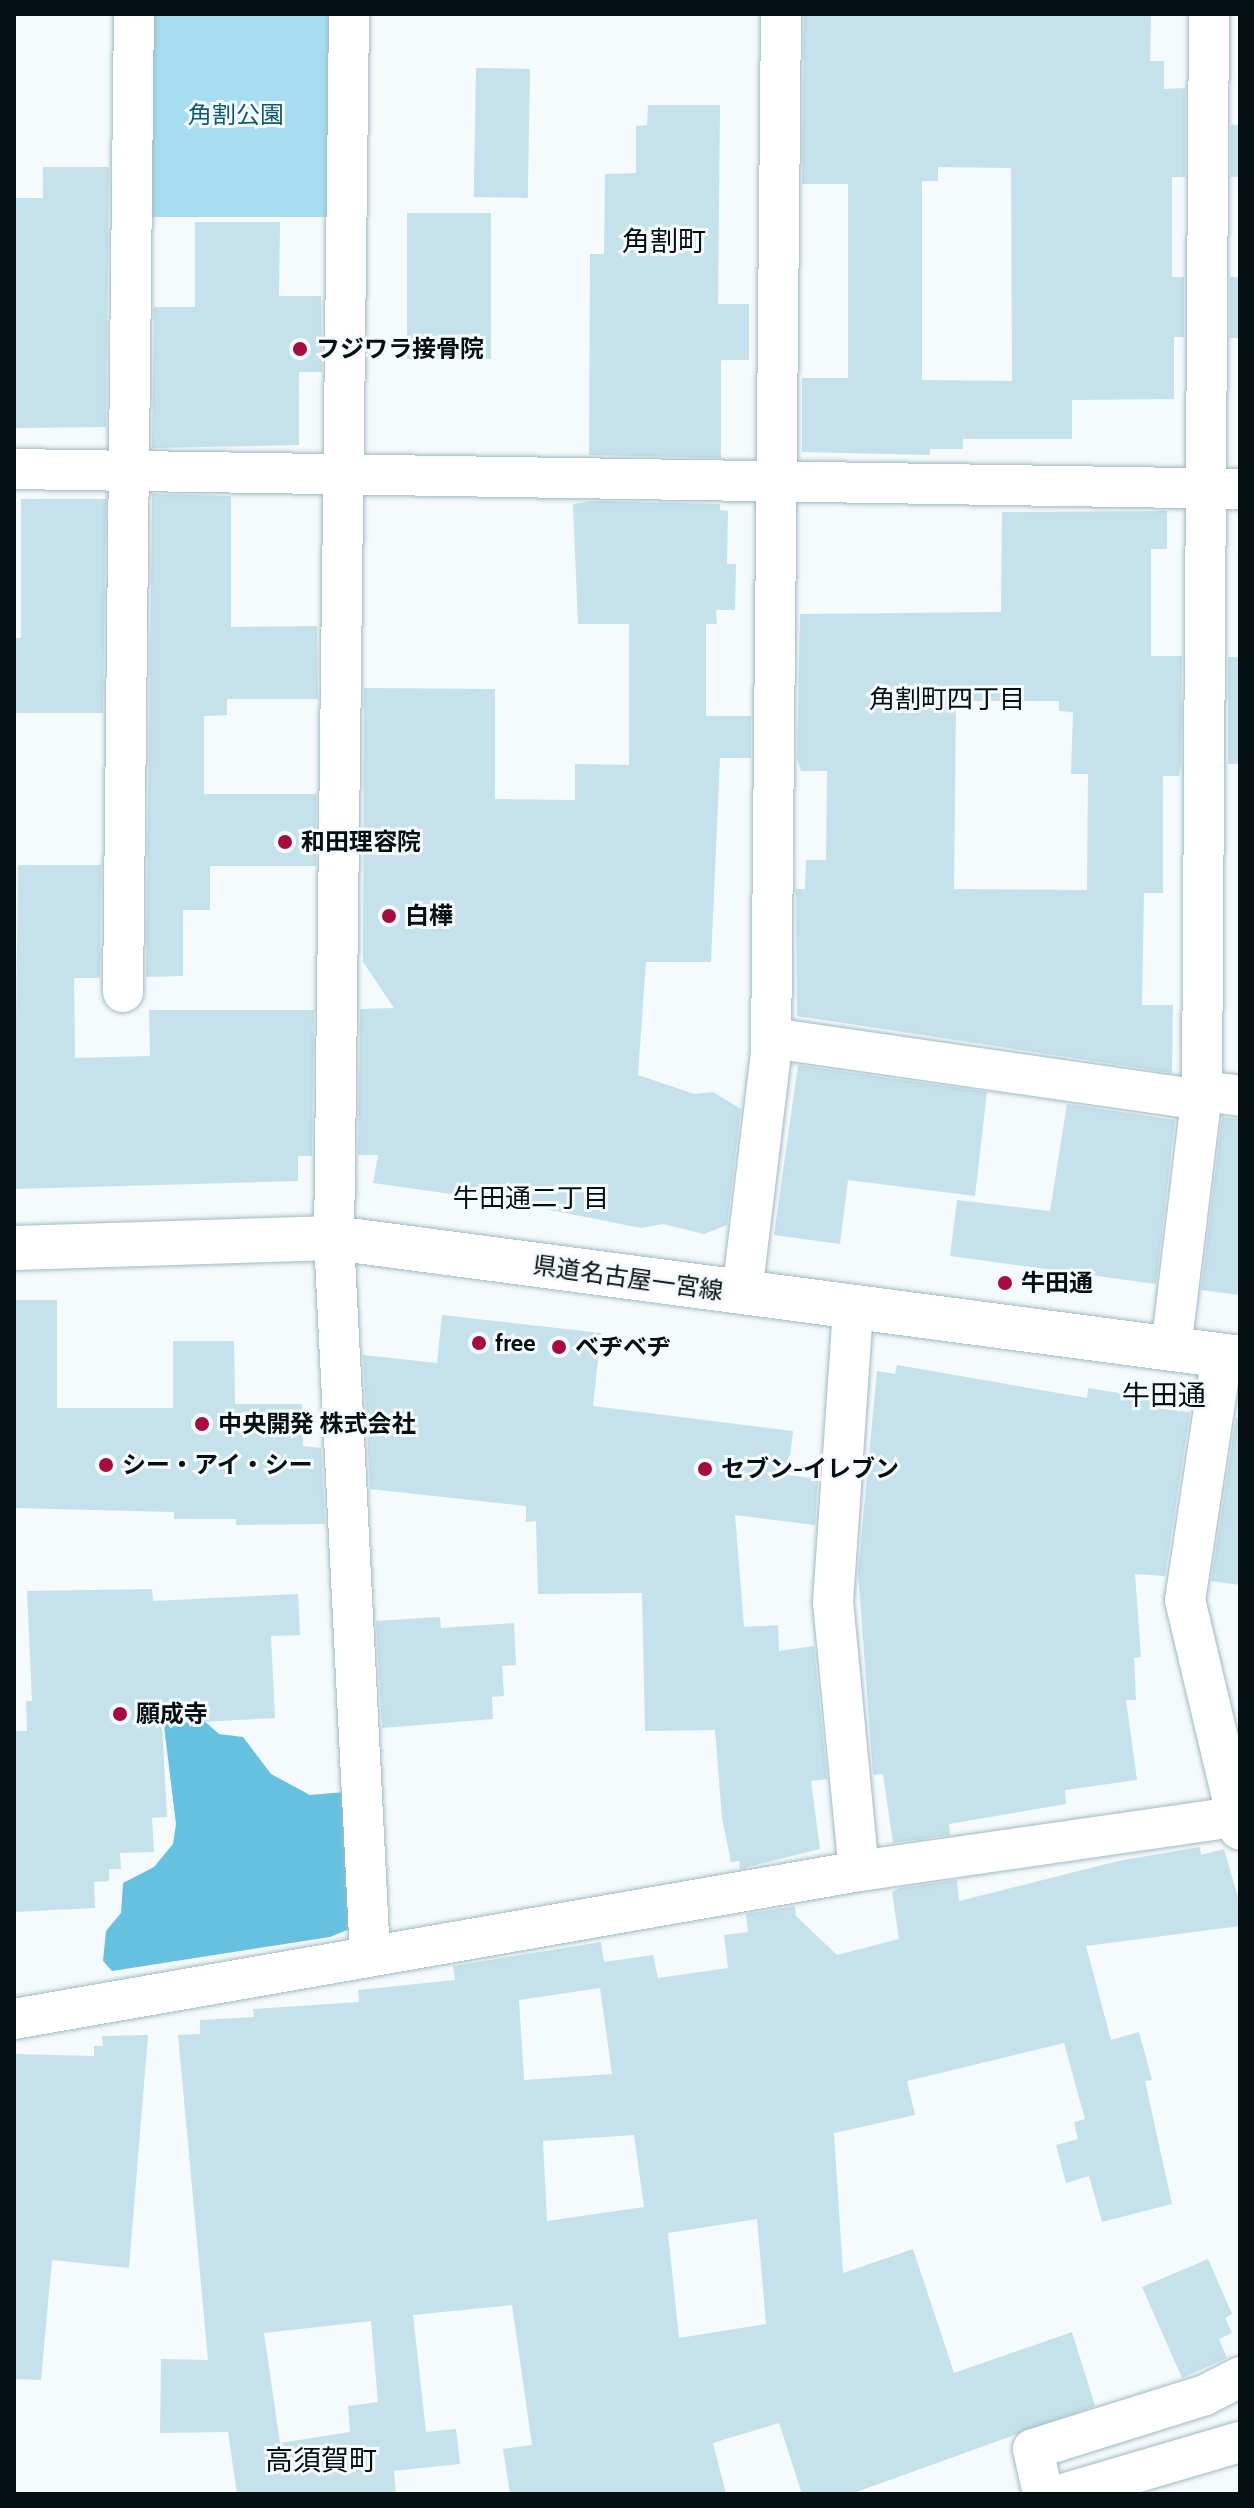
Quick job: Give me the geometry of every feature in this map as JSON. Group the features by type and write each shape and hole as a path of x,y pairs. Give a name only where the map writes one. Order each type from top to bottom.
{"main road":[{"name":"県道名古屋一宮線","path":"14,1248 334,1238 1231,1357"}],"street":[{"path":"123,992 134,14"},
{"path":"349,14 334,1238 370,1956"},
{"path":"742,1293 771,1038 779,483 781,14"},
{"path":"1171,1349 1214,1096 1222,488 1209,14"},
{"path":"14,469 343,477 1222,488"},
{"path":"771,1038 1214,1096"},
{"path":"853,1309 833,1602 859,1871"},
{"path":"14,2019 859,1871 1239,1820 1185,1600 1231,1357"},
{"path":"1043,2494 1033,2449 1205,2395 1240,2377"},
{"path":"1083,2491 1240,2442"}],"green space":[{"name":"角割公園","path":"143,14 329,14 329,217 143,217"}],"shaded area":[{"path":"186,1705 219,1734 243,1737 271,1774 310,1795 345,1792 352,1928 330,1937 112,1971 103,1961 106,1931 121,1913 123,1883 154,1867 173,1844 176,1824 164,1726 167,1715"}],"building":[{"path":"804,14 1151,14 1150,61 1164,61 1164,89 1185,88 1185,177 1172,177 1172,277 1184,277 1184,337 1174,337 1174,399 1072,400 1072,439 963,439 963,449 930,449 930,455 802,452 802,378 848,378 848,184 802,184","holes":["938,167 1011,168 1012,381 922,380 922,181 938,181"]},
{"path":"476,68 530,69 528,198 474,197"},
{"path":"648,105 720,105 718,304 749,304 749,360 721,360 721,458 589,455 590,254 604,254 605,174 636,173 636,126 647,125"},
{"path":"1231,125 1240,125 1240,177 1231,177"},
{"path":"43,167 109,167 106,427 14,428 14,198 43,198"},
{"path":"407,213 491,213 491,359 407,359"},
{"path":"195,222 280,222 279,296 321,296 322,372 299,372 299,445 152,448 154,307 195,307"},
{"path":"1230,277 1240,277 1240,338 1230,338"},
{"path":"152,494 231,496 231,627 317,626 318,699 227,699 227,715 204,716 204,794 316,794 316,866 210,866 210,910 183,910 183,976 146,977"},
{"path":"21,499 106,499 103,713 14,713 14,638 21,638"},
{"path":"590,501 720,504 720,510 728,511 727,564 736,564 735,610 716,610 717,624 706,624 706,716 751,716 751,758 720,758 711,962 646,962 638,1075 694,1094 713,1092 741,1109 727,1225 704,1234 663,1224 641,1228 515,1203 373,1183 378,1155 358,1155 360,1009 394,1008 363,962 364,688 495,689 495,799 575,800 575,764 629,765 629,624 578,624 573,504"},
{"path":"1167,511 1167,549 1151,549 1151,656 1182,656 1181,764 1179,776 1163,776 1163,893 1144,893 1142,1005 1173,1005 1172,1073 797,1016 796,889 805,889 806,860 826,860 827,771 801,771 797,758 800,614 1001,612 1002,512","holes":["956,701 1059,701 1059,711 1073,712 1071,774 1088,774 1087,890 954,889"]},
{"path":"1228,657 1240,657 1240,764 1228,764"},
{"path":"18,865 101,865 100,978 74,978 75,1058 150,1056 149,1010 314,1010 312,1156 298,1156 298,1181 14,1189"},
{"path":"798,1065 987,1092 975,1196 848,1180 840,1244 774,1235"},
{"path":"1067,1104 1175,1120 1156,1284 950,1256 957,1200 1050,1211"},
{"path":"1222,1117 1240,1119 1240,1295 1201,1290"},
{"path":"14,1300 57,1300 57,1408 173,1408 173,1341 234,1341 235,1404 302,1404 303,1446 321,1448 325,1524 236,1525 236,1519 174,1519 174,1512 14,1508"},
{"path":"442,1315 601,1333 593,1406 793,1431 788,1475 818,1479 815,1525 735,1515 744,1627 778,1625 779,1651 814,1646 827,1779 811,1781 820,1849 740,1869 739,1861 731,1862 722,1818 715,1730 645,1731 642,1593 538,1594 536,1521 526,1522 526,1506 370,1489 363,1355 437,1363"},
{"path":"897,1365 1087,1398 1088,1388 1150,1398 1155,1408 1190,1412 1165,1576 1135,1574 1141,1657 1134,1658 1136,1700 1126,1700 1137,1780 1065,1790 1066,1804 949,1824 950,1835 893,1843 883,1774 873,1775 858,1572 877,1371 895,1374"},
{"path":"1236,1417 1240,1418 1240,1585 1211,1581"},
{"path":"152,1589 153,1601 298,1594 300,1635 271,1636 275,1718 162,1724 167,1817 152,1818 154,1852 120,1853 121,1869 109,1869 109,1881 94,1882 95,1908 14,1912 14,1731 27,1731 26,1701 32,1701 27,1591"},
{"path":"440,1617 441,1628 514,1623 516,1665 502,1666 504,1696 492,1697 493,1719 382,1728 376,1621"},
{"path":"1200,1847 1201,1855 1224,1849 1240,1904 1240,1926 1086,1946 1111,2040 1139,2032 1152,2080 1145,2081 1172,2204 1102,2222 1089,2176 1066,2183 1056,2145 1078,2139 1074,2122 1085,2119 1064,2043 907,2081 915,2115 834,2133 843,2273 913,2249 954,2373 1072,2332 1095,2406 851,2494 802,2494 779,2423 713,2443 726,2494 510,2494 503,2449 532,2445 512,2305 413,2315 426,2432 456,2429 460,2464 394,2471 396,2494 237,2494 228,2432 160,2433 161,2359 208,2360 178,2035 200,2034 200,2020 254,2017 253,2009 359,2002 358,1990 455,1980 453,1966 601,1942 604,1962 653,1955 658,1978 728,1968 724,1935 748,1932 746,1914 795,1906 796,1916 837,1955 899,1939 892,1892 900,1888 957,1880 959,1901 1118,1861","holes":["600,1988 612,2074 524,2080 519,2000","634,2135 644,2207 547,2221 543,2141","757,2219 766,2324 679,2338 668,2233","371,2321 378,2402 348,2406 350,2432 280,2443 264,2333"]},
{"path":"148,2035 129,2268 52,2260 41,2380 14,2379 14,2054 94,2056 94,2046 103,2046 102,2036"},
{"path":"1208,2259 1232,2314 1225,2318 1232,2333 1219,2339 1227,2358 1182,2378 1142,2287"}],"place":[{"name":"フジワラ接骨院","path":"300,349"},
{"name":"和田理容院","path":"285,842"},
{"name":"白樺","path":"389,916"},
{"name":"牛田通","path":"1005,1283"},
{"name":"free","path":"479,1343"},
{"name":"ベヂベヂ","path":"559,1347"},
{"name":"中央開発 株式会社","path":"202,1424"},
{"name":"シー・アイ・シー","path":"106,1465"},
{"name":"セブン-イレブン","path":"705,1469"},
{"name":"願成寺","path":"120,1714"}],"district":[{"name":"角割町","path":"664,241"},
{"name":"角割町四丁目","path":"947,700"},
{"name":"牛田通二丁目","path":"531,1199"},
{"name":"牛田通","path":"1164,1395"},
{"name":"高須賀町","path":"321,2460"}]}
